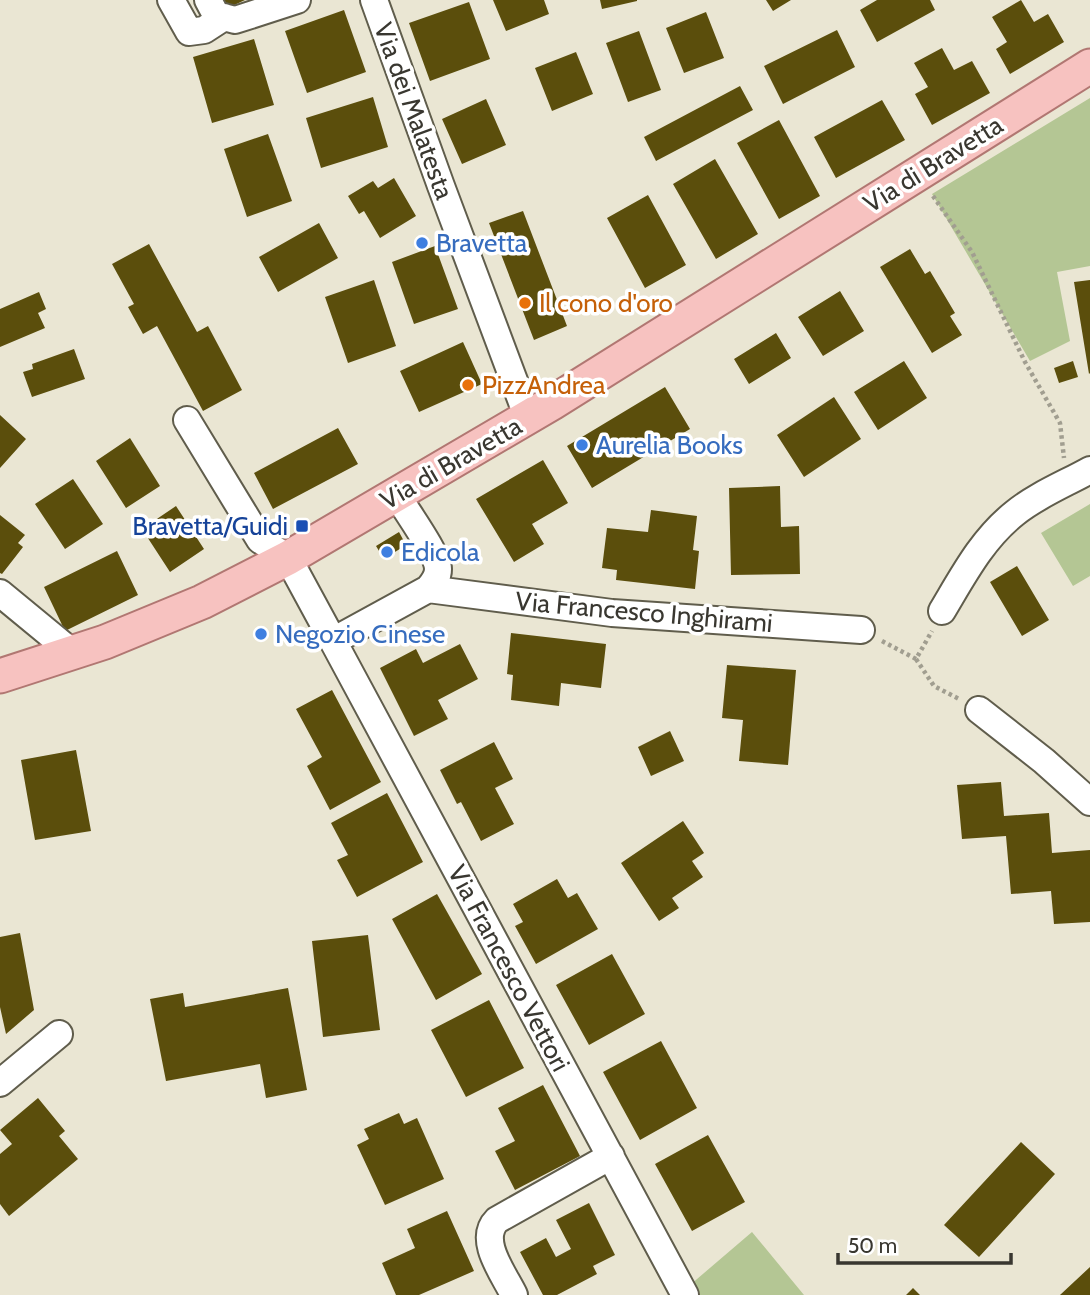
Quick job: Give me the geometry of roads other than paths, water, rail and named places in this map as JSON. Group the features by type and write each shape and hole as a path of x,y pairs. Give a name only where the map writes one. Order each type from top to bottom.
{"main road":[{"name":"Via di Bravetta","path":"0,676 74,654 202,602 288,558 528,418 1090,66"}],"street":[{"path":"171,0 188,32 204,30 216,9 235,20 297,0"},
{"name":"Via dei Malatesta","path":"374,0 528,418"},
{"path":"187,420 260,540 288,558"},
{"path":"942,611 974,557 992,534 1016,512 1090,470"},
{"path":"333,640 428,589 437,576 437,564 397,495"},
{"name":"Via Francesco Vettori","path":"288,558 685,1295"},
{"name":"Via Francesco Inghirami","path":"428,589 612,613 861,630"},
{"path":"0,593 74,654"},
{"path":"979,710 1044,761 1090,802"},
{"path":"0,1083 59,1034"},
{"path":"514,1295 489,1243 492,1225 611,1156"}],"place":[{"name":"Bravetta","path":"422,243"},
{"name":"Il cono d'oro","path":"525,303"},
{"name":"PizzAndrea","path":"468,385"},
{"name":"Aurelia Books","path":"582,445"},
{"name":"Bravetta/Guidi","path":"302,526"},
{"name":"Edicola","path":"387,552"},
{"name":"Negozio Cinese","path":"261,634"}]}
